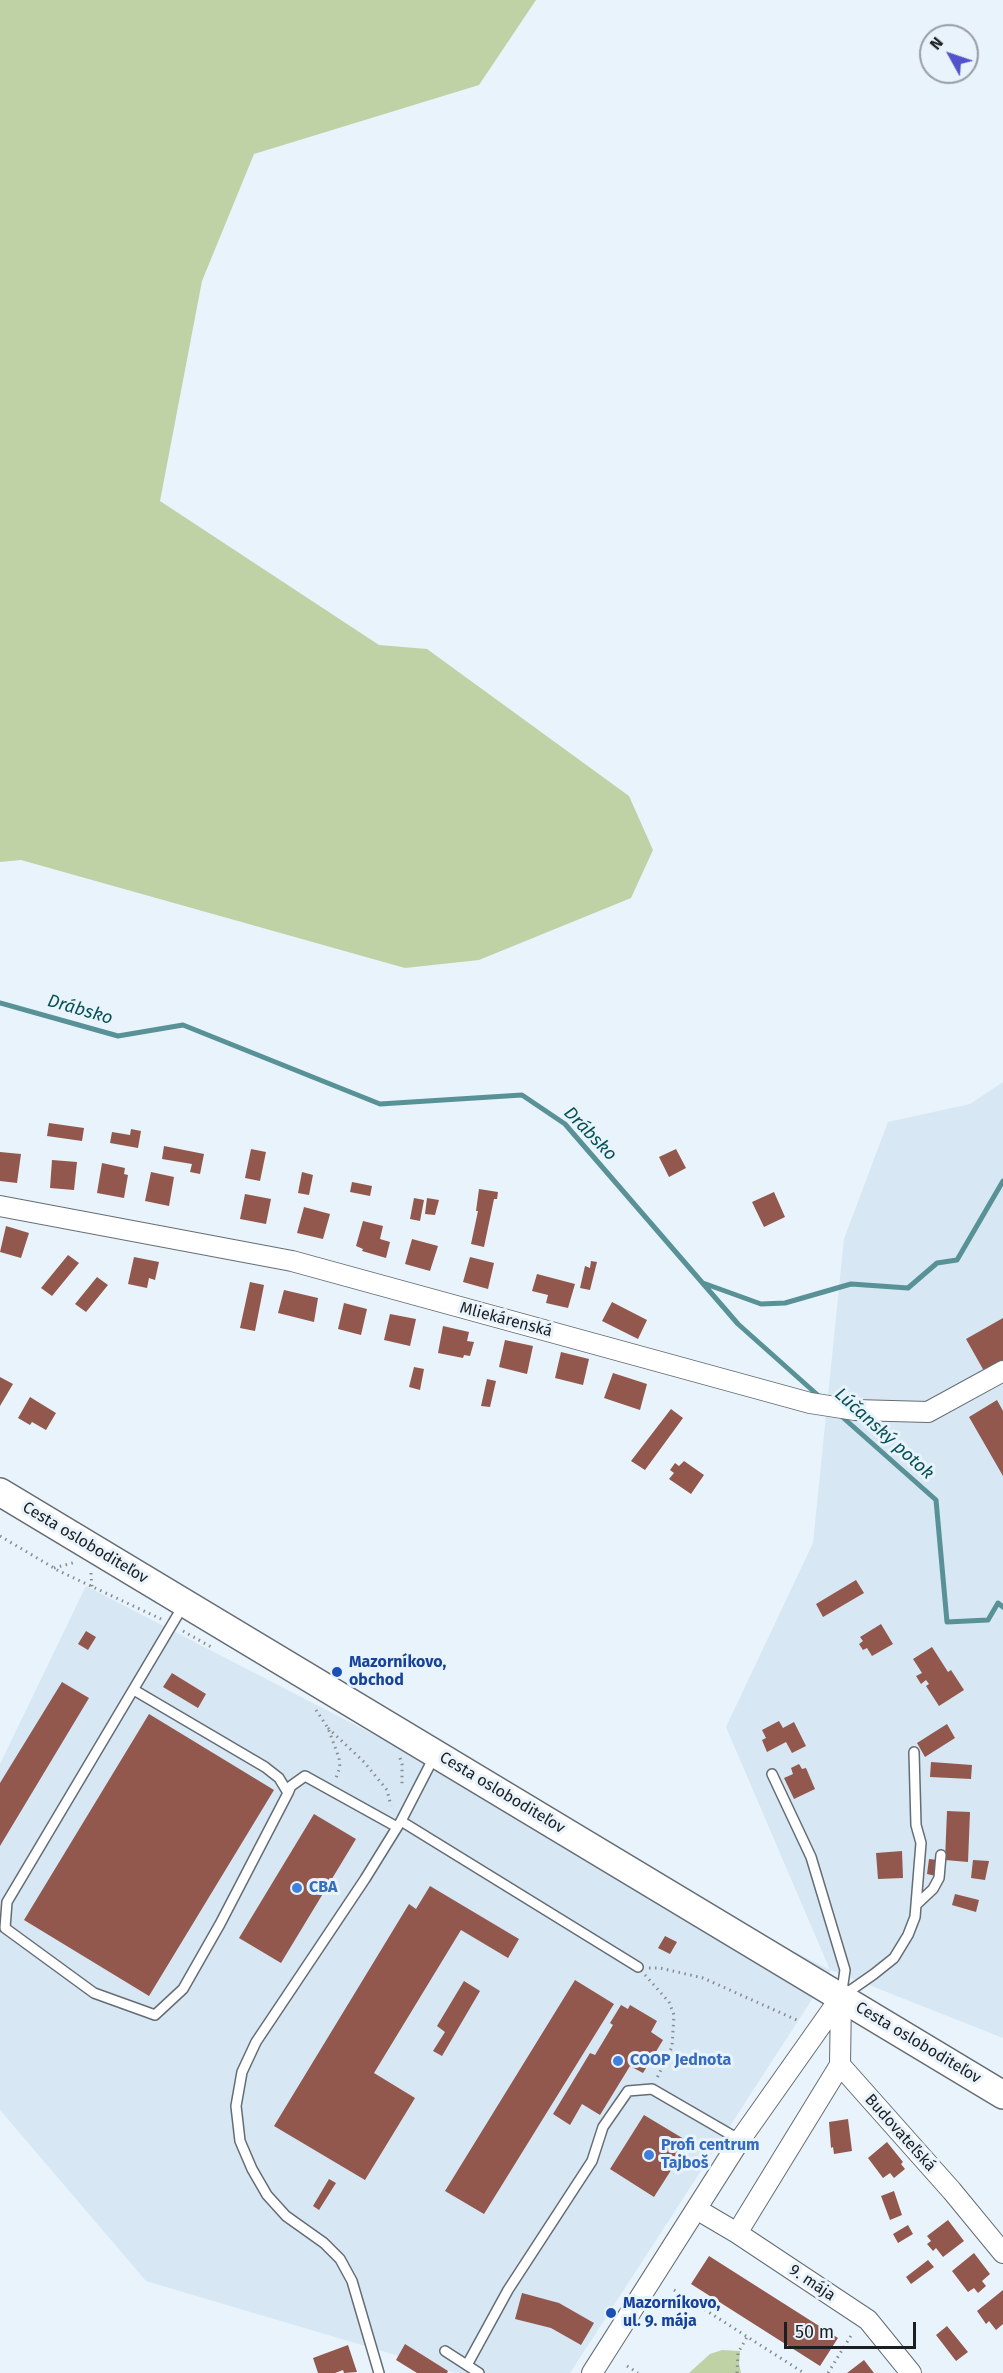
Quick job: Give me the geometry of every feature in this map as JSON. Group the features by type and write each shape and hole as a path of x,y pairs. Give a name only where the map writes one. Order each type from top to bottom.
{"main road":[{"name":"Cesta osloboditeľov","path":"0,1492 177,1618 436,1753 1003,2095"}],"street":[{"name":"Mliekárenská","path":"0,1206 292,1261 810,1403 855,1410 928,1412 1003,1371"},
{"path":"737,2233 840,2065 841,1997"},
{"path":"592,2373 698,2210 740,2140 841,1997"},
{"name":"Budovateľská","path":"840,2065 952,2191 1003,2253"},
{"name":"9. mája","path":"698,2210 737,2233 868,2320 911,2373"}],"lane":[{"path":"177,1618 7,1902 5,1928 94,1993 155,2015 183,1989 220,1924 291,1786 306,1776 329,1790 399,1824 638,1967"},
{"path":"134,1690 265,1767 279,1778 288,1793"},
{"path":"841,1997 894,1958 908,1935 915,1917 921,1843 916,1825 914,1752"},
{"path":"379,2373 352,2281 344,2266 324,2243 286,2216 267,2195 240,2141 236,2106 242,2073 256,2042 365,1880 399,1824 423,1774 436,1753"},
{"path":"772,1774 811,1857 845,1970 841,1997"},
{"path":"916,1905 933,1889 939,1878 941,1855"},
{"path":"467,2365 508,2290 592,2161 603,2127 628,2091 652,2089 740,2140"},
{"path":"445,2351 479,2373"}],"path":[{"path":"0,1536 54,1568 92,1587 177,1618 223,1654"},
{"path":"54,1568 76,1562"},
{"path":"90,1571 92,1587"},
{"path":"323,1711 314,1706 328,1728 364,1762 387,1790 390,1809 396,1803"},
{"path":"328,1728 340,1767 329,1790"},
{"path":"393,1754 400,1758 402,1764 403,1781 400,1796"},
{"path":"638,1967 660,1968 702,1978 799,2021"},
{"path":"638,1967 669,2002 674,2015 672,2047 652,2089"},
{"path":"674,2290 804,2373"},
{"path":"828,2373 852,2334"},
{"path":"737,2373 738,2353 747,2337"},
{"path":"627,2366 638,2373"}],"shaded area":[{"path":"1003,1082 1003,2038 831,1970 570,2373 456,2373 146,2281 0,2110 0,1764 86,1586 830,1970 726,1727 813,1543 844,1239 888,1122 970,1104"}],"green space":[{"path":"0,0 536,0 479,85 254,154 202,281 160,501 379,645 427,649 629,796 653,850 631,898 479,960 405,968 21,860 0,862"},
{"path":"722,2350 740,2351 741,2373 689,2373 710,2354"}],"building":[{"path":"49,1123 84,1128 82,1141 47,1136"},
{"path":"131,1129 141,1131 138,1148 110,1143 112,1132 130,1135"},
{"path":"164,1146 204,1154 200,1174 190,1172 192,1164 162,1159"},
{"path":"251,1149 266,1152 260,1181 245,1178"},
{"path":"676,1149 686,1168 669,1177 659,1157"},
{"path":"0,1152 21,1154 17,1183 0,1181"},
{"path":"52,1160 77,1162 74,1190 50,1188"},
{"path":"102,1163 125,1168 124,1174 128,1175 124,1198 97,1193"},
{"path":"151,1172 174,1177 169,1206 145,1201"},
{"path":"302,1172 313,1175 309,1195 298,1193"},
{"path":"352,1182 372,1186 370,1196 350,1192"},
{"path":"479,1189 498,1192 497,1199 494,1199 484,1247 471,1244 478,1211 476,1211"},
{"path":"774,1192 785,1217 764,1227 752,1202"},
{"path":"245,1194 271,1199 266,1224 240,1219"},
{"path":"414,1198 424,1200 420,1221 410,1219"},
{"path":"427,1198 439,1200 435,1215 425,1214"},
{"path":"304,1207 330,1214 323,1239 297,1233"},
{"path":"363,1221 383,1226 380,1239 390,1242 386,1258 362,1251 363,1249 356,1246"},
{"path":"6,1226 29,1233 21,1258 0,1252"},
{"path":"412,1239 438,1246 430,1271 405,1264"},
{"path":"68,1255 79,1263 52,1296 41,1288"},
{"path":"134,1257 159,1262 155,1280 149,1278 147,1288 128,1284"},
{"path":"470,1257 494,1263 488,1289 463,1282"},
{"path":"591,1261 597,1262 590,1290 580,1288 585,1266 590,1268"},
{"path":"537,1274 575,1284 568,1308 546,1303 548,1295 532,1291"},
{"path":"97,1277 108,1285 86,1312 75,1304"},
{"path":"250,1282 264,1285 255,1331 240,1328"},
{"path":"284,1290 318,1298 314,1322 278,1313"},
{"path":"612,1302 647,1320 638,1339 602,1321"},
{"path":"344,1303 367,1309 361,1335 338,1329"},
{"path":"390,1314 416,1319 410,1346 384,1340"},
{"path":"1003,1318 1003,1360 984,1371 966,1339"},
{"path":"443,1326 469,1332 467,1341 474,1342 470,1356 464,1355 463,1358 438,1353"},
{"path":"505,1340 533,1346 527,1374 499,1367"},
{"path":"561,1352 589,1359 583,1385 555,1378"},
{"path":"414,1367 424,1369 420,1390 409,1387"},
{"path":"613,1373 647,1384 640,1410 604,1398"},
{"path":"0,1377 13,1384 0,1406"},
{"path":"487,1379 496,1381 490,1407 481,1406"},
{"path":"30,1397 56,1413 46,1430 32,1422 30,1425 18,1418"},
{"path":"997,1400 1003,1411 1003,1476 969,1417"},
{"path":"671,1409 683,1418 645,1470 631,1461"},
{"path":"684,1461 704,1475 691,1494 669,1479 674,1473 670,1470 675,1463 679,1466"},
{"path":"856,1580 864,1593 823,1617 816,1604"},
{"path":"881,1624 893,1644 872,1656 867,1648 863,1650 859,1644 863,1641 860,1637"},
{"path":"86,1631 96,1637 88,1650 78,1644"},
{"path":"932,1647 948,1672 951,1670 964,1690 939,1706 926,1686 929,1684 926,1680 921,1684 916,1676 922,1673 913,1659"},
{"path":"172,1673 206,1694 198,1708 163,1687"},
{"path":"62,1682 89,1698 0,1846 0,1783"},
{"path":"149,1714 274,1790 149,1996 24,1920"},
{"path":"779,1721 783,1728 794,1722 806,1746 792,1753 786,1742 767,1752 762,1740 766,1738 762,1730"},
{"path":"947,1724 955,1738 925,1757 917,1743"},
{"path":"931,1762 972,1765 971,1779 930,1777"},
{"path":"799,1764 802,1769 806,1768 815,1789 794,1799 784,1778 793,1774 791,1768"},
{"path":"947,1811 970,1812 968,1862 945,1860"},
{"name":"CBA","path":"314,1814 356,1839 281,1963 239,1938"},
{"path":"902,1851 903,1878 878,1879 876,1853"},
{"path":"929,1859 938,1860 936,1876 927,1874"},
{"path":"973,1860 989,1861 985,1880 971,1878"},
{"path":"430,1886 519,1939 508,1958 461,1930 374,2073 415,2098 365,2180 274,2126 409,1904 416,1909"},
{"path":"955,1894 979,1900 976,1912 952,1905"},
{"path":"665,1936 677,1942 670,1954 658,1948"},
{"path":"575,1980 614,2004 484,2214 445,2191"},
{"path":"464,1981 480,1991 442,2056 433,2051 445,2032 437,2026"},
{"name":"COOP Jednota","path":"621,2005 628,2009 630,2005 657,2021 651,2032 663,2040 643,2073 630,2066 600,2115 582,2104 570,2125 553,2114 590,2053 595,2055 613,2025 610,2023"},
{"name":"Profi centrum Tajboš","path":"644,2115 689,2142 654,2197 610,2169"},
{"path":"848,2119 852,2151 834,2154 833,2147 831,2148 829,2122"},
{"path":"887,2142 903,2162 901,2164 905,2169 894,2178 890,2173 883,2178 868,2158"},
{"path":"329,2179 336,2183 319,2210 313,2206"},
{"path":"894,2191 902,2215 890,2220 881,2196"},
{"path":"948,2220 964,2241 943,2257 936,2248 933,2251 927,2244 931,2241 927,2236"},
{"path":"908,2225 913,2234 898,2243 893,2234"},
{"path":"974,2253 990,2274 982,2281 986,2286 978,2293 974,2288 968,2292 952,2271"},
{"path":"709,2256 838,2338 820,2366 691,2284"},
{"path":"928,2260 934,2267 911,2284 906,2277"},
{"path":"1003,2290 1003,2324 996,2330 989,2321 986,2324 977,2311"},
{"path":"522,2293 559,2303 594,2323 581,2345 551,2328 515,2319"},
{"path":"947,2326 968,2352 956,2361 936,2335"},
{"path":"405,2344 448,2371 447,2373 417,2373 396,2360"},
{"path":"348,2345 357,2372 344,2373 343,2370 335,2373 318,2373 313,2358"},
{"path":"864,2360 874,2373 847,2373"}],"waterway":[{"name":"Drábsko","path":"0,1003 118,1036 183,1025 380,1104 522,1095 565,1124 738,1324 821,1398"},
{"name":"Drábsko","path":"703,1283 761,1304 785,1303 851,1284 908,1288 937,1263 957,1260 1003,1181"},
{"name":"Lúčanský potok","path":"839,1414 936,1500 947,1622 988,1620 998,1603 1003,1607"}],"place":[{"name":"Mazorníkovo, obchod","path":"337,1672"},
{"name":"CBA","path":"297,1888"},
{"name":"COOP Jednota","path":"618,2061"},
{"name":"Profi centrum Tajboš","path":"649,2155"},
{"name":"Mazorníkovo, ul. 9. mája","path":"611,2313"}]}
